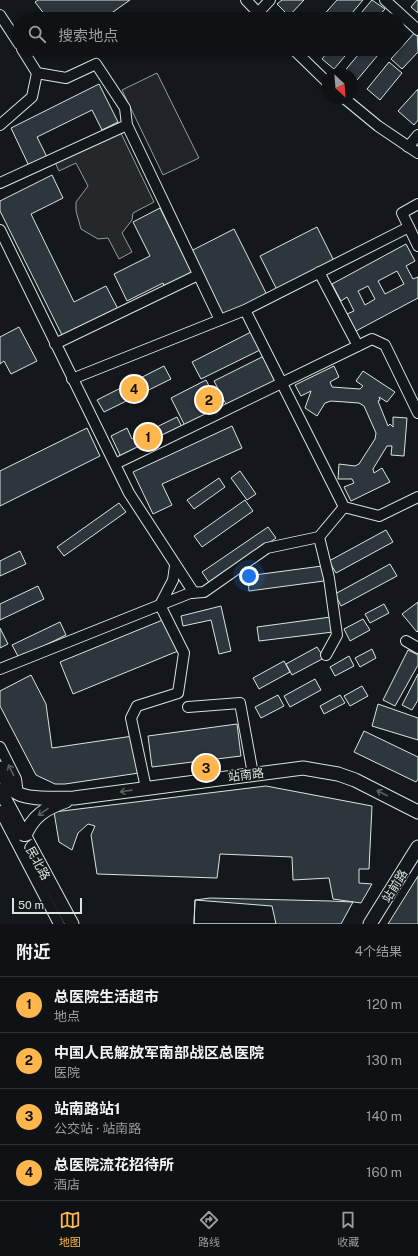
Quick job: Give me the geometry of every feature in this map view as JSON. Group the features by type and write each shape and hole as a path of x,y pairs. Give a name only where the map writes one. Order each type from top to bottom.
{"main road":[{"path":"0,768 8,783 18,794"},
{"name":"站南路","path":"18,794 39,798 74,798 303,768 338,774 356,780 417,812"},
{"name":"人民北路","path":"0,790 56,907 72,924"},
{"path":"24,838 32,822 44,810 74,798"},
{"name":"站前路","path":"370,924 418,847"}],"street":[{"path":"246,0 257,12"},
{"path":"263,12 270,0"},
{"path":"385,0 398,12"},
{"path":"0,15 12,33"},
{"path":"406,19 418,30"},
{"path":"0,125 32,97 37,73 26,56"},
{"path":"300,56 322,77"},
{"path":"37,73 66,78 96,64 125,108 127,125 220,320"},
{"path":"351,104 378,126 418,154"},
{"path":"0,184 127,125"},
{"path":"408,147 418,135"},
{"path":"418,204 402,213 418,246"},
{"path":"72,379 245,310 409,227"},
{"path":"0,230 129,493 175,566 194,593"},
{"path":"319,272 358,346"},
{"path":"55,344 198,275"},
{"path":"245,310 344,507 379,516 418,497"},
{"path":"115,464 372,339 385,345 418,413"},
{"path":"0,669 160,605 194,593 204,592 267,548 319,537 344,507"},
{"path":"319,537 329,578 337,636 326,655"},
{"path":"160,605 173,580 175,566"},
{"path":"146,788 132,718 137,706 178,693 184,653 160,605"},
{"path":"406,641 418,648"},
{"path":"188,707 240,703 253,774"},
{"path":"0,748 16,779 18,794"},
{"path":"0,811 56,907 59,924"}],"shaded area":[{"path":"157,73 199,158 163,175 122,90"},
{"path":"119,129 154,202 133,213 132,220 122,233 132,252 119,259 108,238 98,239 81,229 76,211 76,202 88,186 76,163 59,171 54,160"}],"building":[{"path":"38,0 130,0 113,12 43,12 35,2"},
{"path":"282,0 304,0 293,12 285,12 277,4"},
{"path":"337,0 363,0 353,12 326,12"},
{"path":"372,0 385,9 382,12 362,12"},
{"path":"418,0 418,13 411,7"},
{"path":"417,30 418,52 402,69 391,59 394,56 406,56 406,42"},
{"path":"324,56 345,56 335,68 322,59"},
{"path":"357,56 377,56 358,79 358,68 347,68"},
{"path":"389,62 402,73 380,100 367,89"},
{"path":"99,84 118,122 102,130 92,110 37,137 47,157 29,166 11,128"},
{"path":"418,89 418,120 414,125 398,111"},
{"path":"52,175 63,198 31,214 74,302 106,286 118,309 63,337 0,211 0,201"},
{"path":"160,208 193,275 165,288 163,283 127,301 114,274 150,256 133,222"},
{"path":"317,227 335,263 278,292 260,256"},
{"path":"234,229 267,295 224,316 191,251"},
{"path":"406,244 415,261 406,266 413,279 418,277 418,298 356,331 347,314 354,311 347,297 341,301 332,284","holes":["397,271 404,284 385,294 378,281","368,286 375,299 365,305 358,291"]},
{"path":"19,327 37,361 11,374 4,361 0,364 0,337"},
{"path":"253,331 262,349 201,379 192,362"},
{"path":"266,355 280,382 228,408 214,381"},
{"path":"164,366 171,379 104,412 97,400"},
{"path":"334,366 339,377 330,382 332,387 360,389 363,386 356,381 363,371 395,392 387,402 379,397 380,400 378,401 388,426 390,424 393,427 393,417 407,418 404,456 391,455 392,446 387,446 373,469 374,473 382,468 390,482 351,501 344,487 354,483 352,479 338,479 339,464 355,466 359,464 375,439 376,433 364,406 359,403 331,401 325,403 317,416 305,408 311,391 301,396 295,385"},
{"path":"206,380 221,410 186,428 171,398"},
{"path":"177,417 182,427 121,457 111,436 127,428 132,439"},
{"path":"232,426 242,448 162,484 172,505 153,514 133,472"},
{"path":"87,428 100,456 0,506 0,471"},
{"path":"240,471 256,494 247,500 231,478"},
{"path":"219,478 225,487 194,509 187,500"},
{"path":"245,500 253,511 202,547 194,536"},
{"path":"119,503 126,512 64,556 57,547"},
{"path":"268,527 276,538 210,584 202,572"},
{"path":"386,530 393,542 336,573 329,561"},
{"path":"20,551 26,564 0,576 0,561"},
{"path":"390,564 397,576 341,606 335,594"},
{"path":"322,566 324,581 249,591 247,576"},
{"path":"38,586 44,599 0,620 0,604"},
{"path":"418,602 418,631 417,632 402,614"},
{"path":"384,604 389,613 370,623 365,614"},
{"path":"221,606 231,651 219,654 211,620 183,626 181,616"},
{"path":"331,617 333,632 259,641 257,627"},
{"path":"165,619 178,651 73,694 60,662"},
{"path":"363,619 370,630 350,641 344,629"},
{"path":"60,622 66,635 19,658 12,645"},
{"path":"0,628 8,644 0,648"},
{"path":"317,647 324,658 292,675 286,664"},
{"path":"372,649 376,658 360,667 355,658"},
{"path":"408,650 418,655 418,665 395,706 383,700"},
{"path":"349,656 354,666 335,676 330,667"},
{"path":"284,661 290,672 259,689 253,678"},
{"path":"418,674 418,700 412,710 402,705"},
{"path":"31,675 46,704 52,748 133,736 139,773 65,784 55,784 36,775 0,706 0,691"},
{"path":"315,679 321,690 290,707 284,696"},
{"path":"362,686 368,696 350,706 344,696"},
{"path":"278,695 284,706 261,718 255,707"},
{"path":"340,695 345,703 324,714 320,706"},
{"path":"378,704 418,718 418,740 372,726"},
{"path":"237,724 241,756 152,767 148,736"},
{"path":"364,731 418,757 418,779 416,782 354,752"},
{"path":"266,786 372,806 369,869 359,869 359,883 372,884 361,903 333,899 329,878 293,880 292,857 220,854 217,878 97,874 91,835 95,826 88,824 78,833 72,850 59,842 54,812"},
{"path":"418,876 418,924 388,924"},
{"path":"210,898 353,902 341,924 194,924 195,900"},
{"path":"195,900 272,906 276,924 194,924"}],"place":[{"name":"总医院流花招待所","path":"134,389"},
{"name":"中国人民解放军南部战区总医院","path":"209,400"},
{"name":"总医院生活超市","path":"148,437"},
{"name":"站南路站1","path":"206,768"}]}
